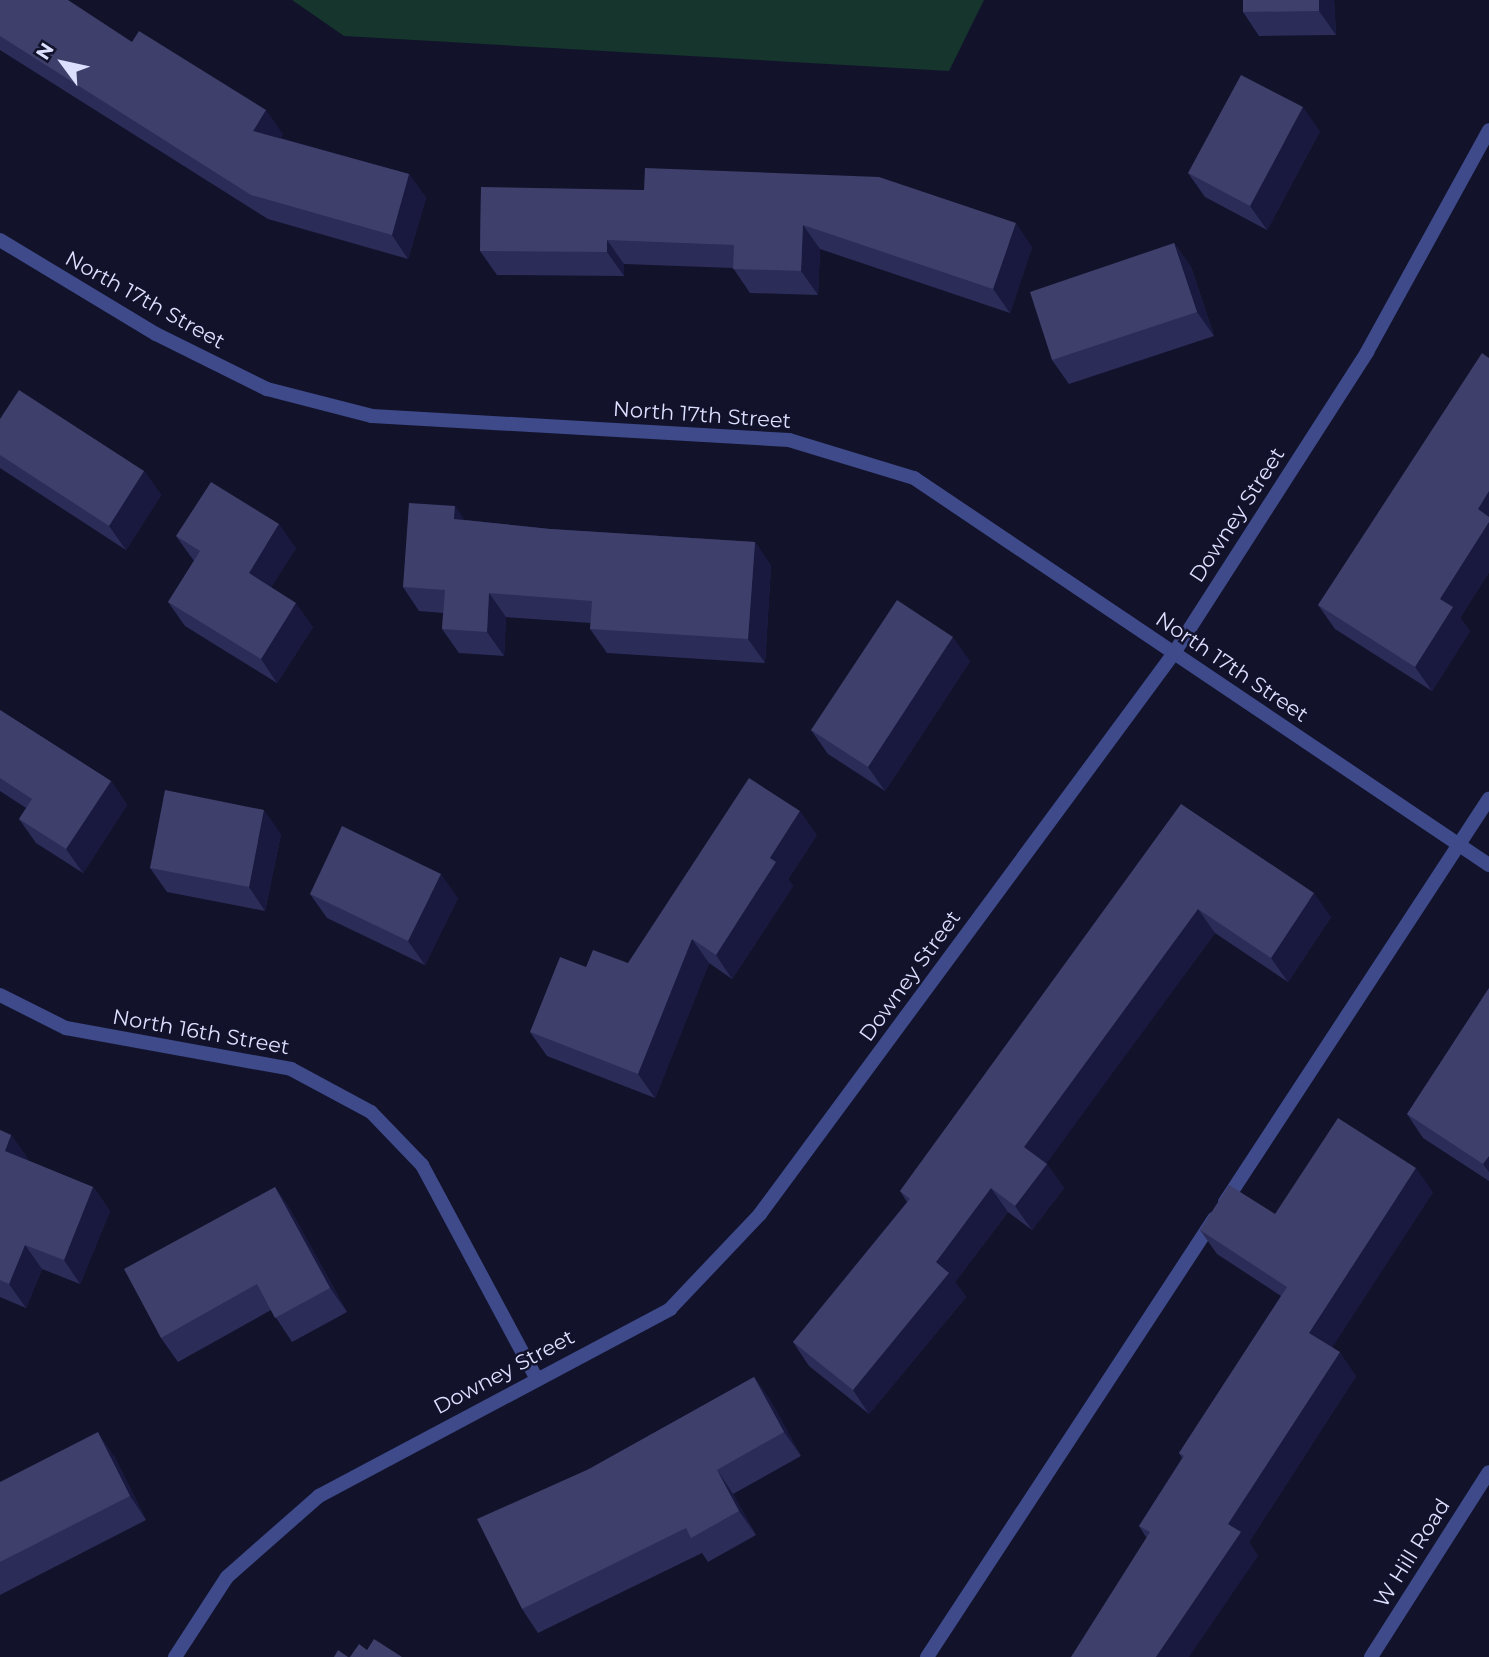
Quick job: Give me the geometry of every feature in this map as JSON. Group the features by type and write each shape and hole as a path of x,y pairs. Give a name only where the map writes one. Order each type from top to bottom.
{"street":[{"name":"Downey Street","path":"175,1657 227,1577 319,1496 536,1378 670,1309 760,1214 1174,653 1367,352 1489,130"},
{"name":"North 17th Street","path":"0,240 156,334 267,389 307,400 372,416 789,440 914,478 1489,865"},
{"path":"927,1657 1489,799"},
{"name":"North 16th Street","path":"0,995 66,1028 291,1069 371,1112 422,1165 536,1378"},
{"name":"W Hill Road","path":"1371,1657 1489,1472"}],"green space":[{"path":"292,0 984,0 949,71 344,36"}],"building":[{"path":"0,0 68,0 132,42 139,31 266,110 253,131 409,174 392,235 251,195 0,36"},
{"path":"1243,0 1319,0 1319,11 1243,12"},
{"path":"1241,75 1303,107 1250,206 1188,173"},
{"path":"645,168 879,177 1016,223 993,289 803,225 801,271 733,269 734,245 607,240 607,252 480,251 481,187 644,190"},
{"path":"1174,243 1197,312 1052,360 1030,292"},
{"path":"1482,353 1489,358 1489,491 1478,509 1489,517 1489,522 1440,599 1453,607 1415,667 1318,605"},
{"path":"19,390 144,471 109,526 0,455 0,419"},
{"path":"211,482 279,524 249,573 296,603 261,659 168,602 200,551 176,536"},
{"path":"409,503 455,506 454,519 550,529 755,542 748,639 590,629 592,601 489,593 487,632 442,629 445,590 403,587"},
{"path":"897,600 953,637 868,767 811,730"},
{"path":"0,710 111,781 66,849 19,819 32,799 0,778"},
{"path":"749,778 800,811 770,858 776,862 716,955 692,939 638,1074 530,1032 560,957 586,967 593,950 628,963"},
{"path":"165,790 264,810 249,887 150,868"},
{"path":"1181,804 1314,893 1271,958 1198,909 1024,1147 1047,1164 1015,1206 991,1188 936,1262 949,1273 853,1390 793,1342 910,1199 900,1191"},
{"path":"342,826 441,874 408,941 310,894"},
{"path":"1489,988 1489,1156 1483,1164 1407,1114"},
{"path":"1338,1118 1416,1168 1309,1333 1340,1352 1228,1524 1241,1532 1156,1657 1071,1657 1150,1532 1139,1526 1184,1456 1179,1453 1287,1287 1200,1230 1229,1185 1275,1214"},
{"path":"0,1130 11,1135 5,1151 93,1187 64,1260 25,1245 9,1284 0,1280"},
{"path":"275,1187 330,1288 275,1318 257,1284 161,1338 124,1269"},
{"path":"754,1377 784,1432 717,1470 739,1511 691,1538 686,1528 522,1609 477,1519 589,1469"},
{"path":"98,1432 130,1496 0,1562 0,1482"},
{"path":"374,1639 402,1657 350,1657 359,1644 367,1650"},
{"path":"338,1650 348,1657 334,1657"}]}
